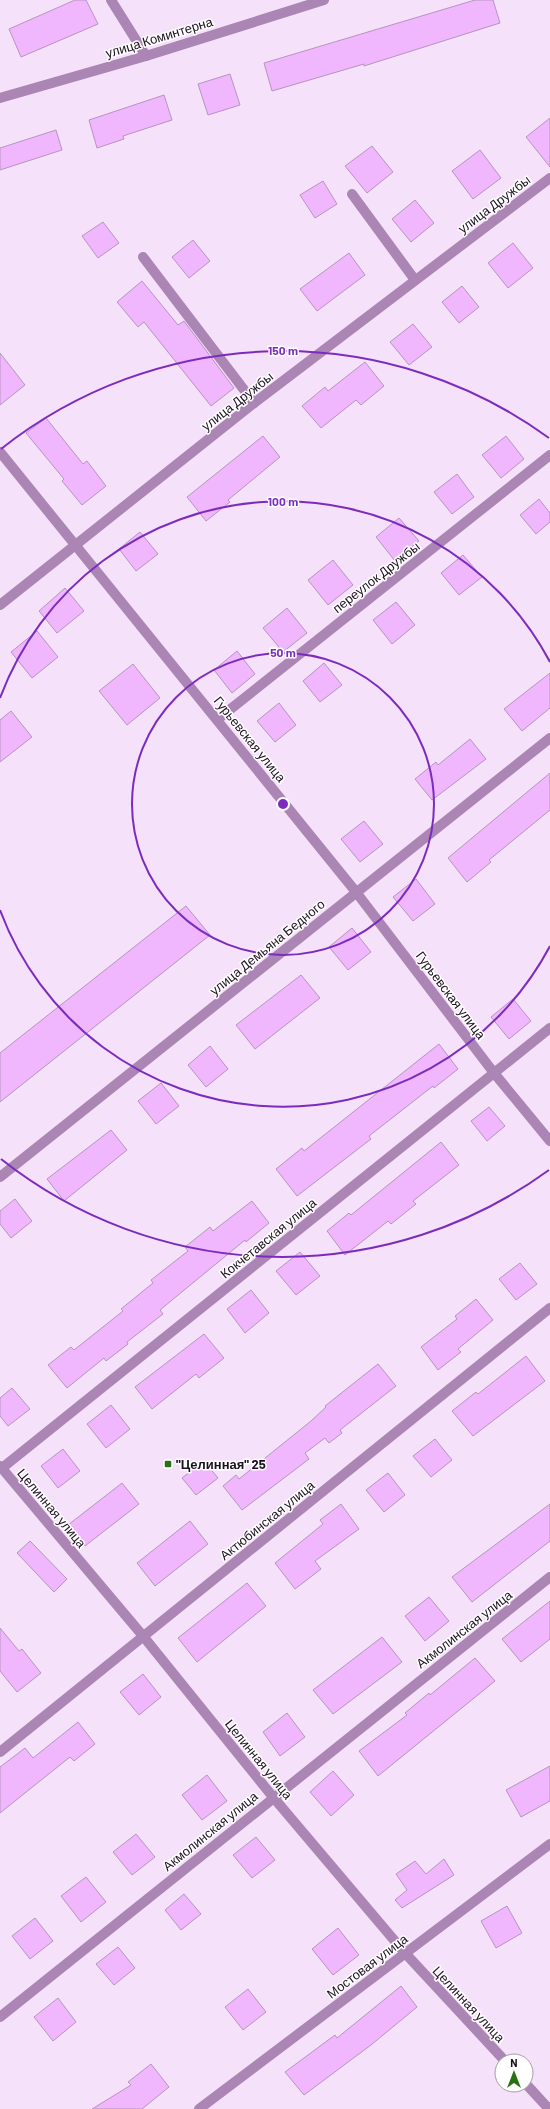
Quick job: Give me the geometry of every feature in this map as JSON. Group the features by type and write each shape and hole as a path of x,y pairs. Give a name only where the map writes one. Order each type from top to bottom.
{"street":[{"path":"111,0 146,56"},
{"name":"улица Коминтерна","path":"0,98 146,56 323,0"},
{"name":"улица Дружбы","path":"0,605 76,543 254,403 550,178"},
{"path":"352,194 415,280"},
{"path":"143,257 254,403"},
{"name":"Гурьевская улица","path":"0,452 76,543 218,719 356,892 494,1073 550,1141"},
{"name":"переулок Дружбы","path":"218,719 550,455"},
{"name":"улица Демьяна Бедного","path":"0,1177 550,738"},
{"name":"Кокчетавская улица","path":"1,1467 550,1028"},
{"name":"Актюбинская улица","path":"0,1752 550,1308"},
{"name":"Целинная улица","path":"1,1467 143,1636 273,1797 405,1953 498,2053"},
{"name":"Акмолинская улица","path":"0,2017 273,1797 550,1577"},
{"name":"Мостовая улица","path":"199,2109 550,1844"},
{"path":"534,2093 549,2109"}],"building":[{"path":"75,0 86,0 98,24 21,57 9,29"},
{"path":"475,0 493,0 500,23 364,66 364,64 272,91 264,63"},
{"path":"230,74 240,105 208,115 198,84"},
{"path":"164,95 172,120 123,136 124,139 97,148 89,120"},
{"path":"550,118 550,167 526,137"},
{"path":"56,130 62,150 0,170 0,148"},
{"path":"372,146 393,172 367,193 345,166"},
{"path":"480,150 501,178 473,199 452,171"},
{"path":"323,181 337,204 315,218 300,195"},
{"path":"415,200 434,223 411,242 392,219"},
{"path":"103,222 119,243 98,258 82,236"},
{"path":"193,240 210,261 189,278 172,257"},
{"path":"513,243 533,268 508,288 488,263"},
{"path":"349,253 365,275 317,311 300,289"},
{"path":"142,281 178,325 184,321 234,388 211,406 144,322 138,327 117,302"},
{"path":"462,286 479,307 459,323 442,302"},
{"path":"413,324 432,347 409,365 390,342"},
{"path":"0,353 25,385 0,405"},
{"path":"365,362 384,386 361,405 356,400 321,428 302,406 325,387 328,391"},
{"path":"46,418 83,464 87,461 106,486 82,505 62,481 64,479 26,433"},
{"path":"263,436 280,457 228,500 230,502 206,521 187,497"},
{"path":"506,436 524,459 501,478 482,455"},
{"path":"457,474 474,497 452,514 434,492"},
{"path":"539,499 550,513 550,522 536,534 520,515"},
{"path":"399,518 419,541 395,561 376,537"},
{"path":"140,532 158,554 136,571 119,549"},
{"path":"463,555 482,577 459,595 441,573"},
{"path":"333,560 353,585 328,605 308,580"},
{"path":"65,588 84,611 57,633 39,611"},
{"path":"396,602 415,625 392,644 373,620"},
{"path":"287,608 307,633 283,652 263,628"},
{"path":"37,631 58,657 32,678 11,652"},
{"path":"237,651 255,674 232,693 214,670"},
{"path":"324,663 342,685 320,702 303,681"},
{"path":"133,664 160,698 127,725 99,691"},
{"path":"550,673 550,708 522,731 504,709"},
{"path":"279,703 296,725 275,742 257,721"},
{"path":"11,711 32,737 0,762 0,720"},
{"path":"470,739 486,759 432,800 415,779 436,762 438,765"},
{"path":"550,773 550,810 489,860 491,862 467,882 448,858"},
{"path":"364,821 383,844 360,862 341,839"},
{"path":"416,879 435,904 413,921 393,897"},
{"path":"186,906 210,935 0,1102 0,1053"},
{"path":"352,928 371,952 348,970 329,947"},
{"path":"301,975 320,998 255,1049 236,1025"},
{"path":"513,999 531,1021 509,1039 491,1017"},
{"path":"439,1044 458,1069 434,1088 433,1086 369,1136 371,1139 297,1196 276,1169 302,1148 304,1151"},
{"path":"210,1046 228,1069 206,1087 188,1065"},
{"path":"161,1083 179,1106 156,1124 138,1101"},
{"path":"489,1107 505,1126 487,1141 471,1121"},
{"path":"111,1130 127,1150 64,1201 47,1179"},
{"path":"441,1142 459,1165 413,1201 416,1204 391,1224 388,1221 345,1255 327,1231 349,1213 351,1215"},
{"path":"15,1199 32,1221 11,1238 0,1224 0,1211"},
{"path":"252,1201 269,1223 246,1242 245,1240 160,1310 163,1314 127,1342 128,1344 106,1361 104,1358 67,1388 48,1365 71,1347 74,1350 123,1311 121,1309 153,1283 151,1280 188,1251 185,1247 210,1227 213,1231"},
{"path":"300,1252 320,1276 296,1295 276,1271"},
{"path":"520,1263 537,1284 516,1300 499,1279"},
{"path":"251,1290 269,1313 245,1333 227,1309"},
{"path":"476,1299 493,1320 458,1349 461,1352 438,1370 421,1347 457,1319 455,1316"},
{"path":"204,1334 224,1358 199,1378 196,1374 152,1409 135,1387"},
{"path":"526,1356 545,1381 473,1436 452,1411 476,1392 478,1394"},
{"path":"378,1364 396,1386 340,1430 342,1433 329,1443 325,1438 305,1453 309,1459 242,1510 223,1486 236,1475 239,1479 311,1421 326,1407 325,1406"},
{"path":"12,1388 30,1409 8,1426 0,1416 0,1398"},
{"path":"111,1405 130,1429 106,1448 87,1424"},
{"path":"435,1439 452,1460 431,1477 413,1456"},
{"path":"63,1449 80,1471 58,1488 41,1466"},
{"path":"204,1461 218,1478 196,1495 182,1478"},
{"path":"388,1473 405,1495 384,1512 366,1490"},
{"path":"122,1483 139,1504 85,1546 68,1525"},
{"path":"341,1504 359,1529 315,1561 321,1569 295,1589 275,1563 323,1524 320,1520"},
{"path":"550,1504 550,1541 472,1602 452,1577"},
{"path":"190,1521 208,1544 155,1586 137,1563"},
{"path":"30,1541 67,1579 54,1592 17,1553"},
{"path":"247,1583 266,1606 197,1662 178,1638"},
{"path":"429,1597 449,1621 425,1641 405,1616"},
{"path":"550,1601 550,1639 521,1662 502,1639"},
{"path":"0,1628 19,1651 22,1649 41,1673 17,1692 0,1671"},
{"path":"382,1637 402,1662 333,1714 313,1690"},
{"path":"475,1658 495,1681 378,1776 359,1751 407,1715 405,1713 429,1693 430,1695"},
{"path":"143,1674 161,1697 139,1715 120,1692"},
{"path":"287,1713 305,1737 280,1756 263,1732"},
{"path":"78,1722 95,1744 74,1761 70,1757 0,1813 0,1767 25,1748 33,1758"},
{"path":"550,1766 550,1801 521,1817 506,1790"},
{"path":"333,1771 354,1795 331,1816 310,1792"},
{"path":"207,1775 227,1801 202,1820 182,1795"},
{"path":"136,1834 155,1857 132,1875 113,1852"},
{"path":"256,1837 275,1860 252,1878 233,1855"},
{"path":"444,1859 454,1875 402,1908 395,1900 407,1890 396,1874 415,1861 426,1874"},
{"path":"86,1877 106,1902 81,1922 61,1896"},
{"path":"184,1894 201,1914 181,1930 165,1910"},
{"path":"507,1906 522,1933 496,1948 481,1921"},
{"path":"35,1918 53,1941 30,1959 12,1936"},
{"path":"338,1928 359,1955 333,1975 312,1949"},
{"path":"118,1947 135,1968 114,1985 96,1964"},
{"path":"401,1986 417,2007 371,2045 304,2095 285,2072 335,2035 337,2038"},
{"path":"248,1989 266,2012 243,2030 225,2007"},
{"path":"58,1998 76,2022 53,2041 34,2017"},
{"path":"151,2064 169,2087 142,2109 92,2109 131,2085 128,2082"}],"place":[{"name":"\"Целинная\" 25","path":"168,1464"}]}
